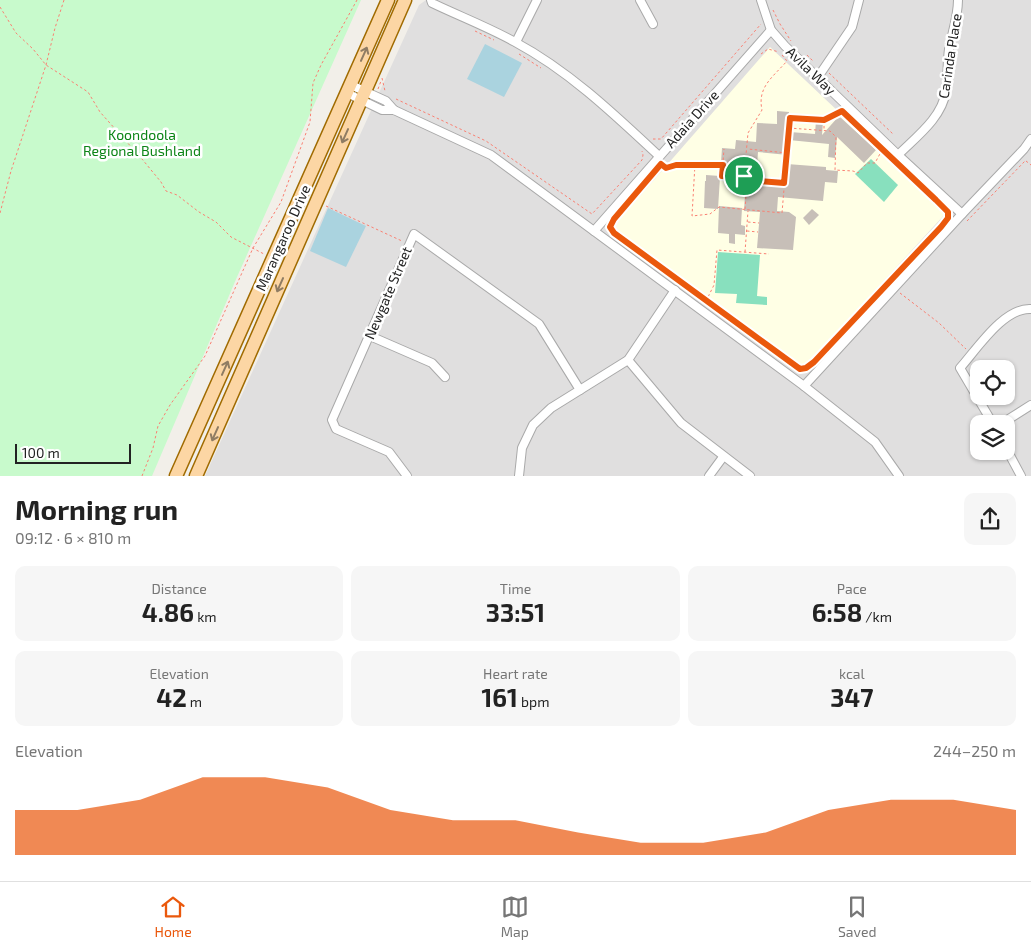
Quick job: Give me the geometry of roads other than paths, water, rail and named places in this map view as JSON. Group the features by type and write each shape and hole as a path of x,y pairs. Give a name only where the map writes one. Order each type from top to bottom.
{"main road":[{"name":"Marangaroo Drive","path":"176,476 388,0"},
{"name":"Marangaroo Drive","path":"196,476 405,0"}],"street":[{"path":"431,0 432,3 516,42 593,94 659,156"},
{"path":"516,42 537,0"},
{"path":"640,0 653,24"},
{"name":"Avila Way","path":"761,0 771,30 785,46 962,214"},
{"path":"818,77 852,27 859,0"},
{"name":"Carinda Place","path":"898,155 935,117 943,102 946,91 952,34 958,11 958,0"},
{"name":"Adaia Drive","path":"594,230 771,30"},
{"path":"349,89 363,96 386,101 394,110 491,155 804,386 875,442 900,476"},
{"path":"804,386 1024,149 1031,139"},
{"name":"Newgate Street","path":"407,476 389,452 336,429 332,420 414,234 538,324 580,390"},
{"path":"518,476 522,448 532,425 552,408 628,360 675,290"},
{"path":"988,415 960,368 1001,322 1014,312 1031,309"},
{"path":"370,336 432,363 445,377"},
{"path":"628,360 680,423 750,476"},
{"path":"1015,415 1031,405"},
{"path":"709,476 723,457"},
{"path":"1013,460 1022,476"}],"water":[{"path":"485,44 522,63 504,97 467,79"},
{"path":"328,208 366,226 346,267 310,251"}],"park label":[{"name":"Koondoola Regional Bushland","path":"142,144"}]}
